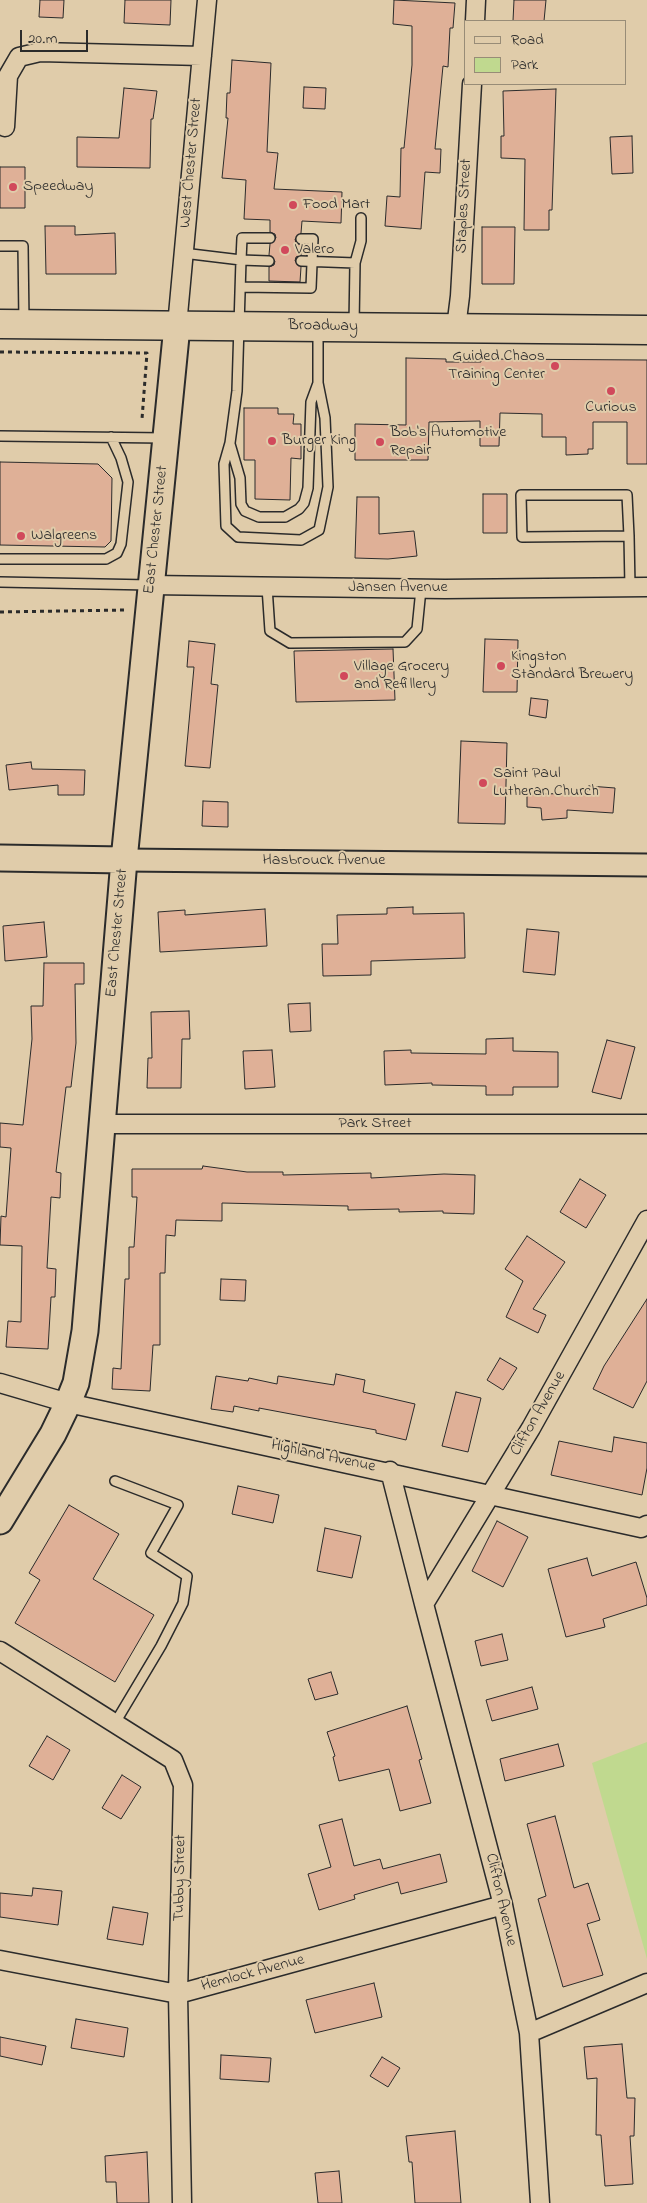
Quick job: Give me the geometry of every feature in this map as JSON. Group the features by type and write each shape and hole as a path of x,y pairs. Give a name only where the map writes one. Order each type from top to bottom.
{"highway":[{"name":"Broadway","path":"12,324 647,330"}],"main road":[{"name":"East Chester Street","path":"0,1521 53,1434 68,1403 76,1383 85,1331 124,860 134,613 166,438 177,326"},
{"name":"Hasbrouck Avenue","path":"0,858 124,860"}],"street":[{"name":"West Chester Street","path":"177,326 207,0"},
{"path":"475,20 476,0"},
{"path":"5,127 8,76 18,56 40,52 202,56"},
{"name":"Staples Street","path":"456,328 460,296 472,85"},
{"name":"Jansen Avenue","path":"140,585 421,588 638,587"},
{"name":"Hasbrouck Avenue","path":"124,860 647,865"},
{"name":"Park Street","path":"102,1124 647,1124"},
{"name":"Clifton Avenue","path":"424,1604 531,1428 647,1220"},
{"name":"Highland Avenue","path":"0,1383 68,1403 390,1471 641,1528 647,1525"},
{"name":"Clifton Avenue","path":"390,1471 502,1905 528,2033 540,2203"},
{"name":"Tubby Street","path":"0,1651 173,1760 183,1786 178,1994 182,2203"},
{"name":"Hemlock Avenue","path":"0,1960 178,1994 502,1905"},
{"path":"528,2033 647,1983"}],"lane":[{"path":"354,328 355,263 361,241 361,218"},
{"path":"270,238 242,238 238,391 230,444 224,464 226,526 238,537 301,540 318,530 328,487 325,418 318,383 318,327"},
{"path":"241,287 311,288 312,239 301,239"},
{"path":"0,246 24,246 12,324"},
{"path":"183,253 241,260 269,260"},
{"path":"301,261 355,263"},
{"path":"230,444 240,478 241,504 245,511 259,517 285,517 299,509 304,503 308,488 311,402 318,383"},
{"path":"0,436 166,438"},
{"path":"0,559 106,559 117,553 121,544 128,482 121,458 111,438"},
{"path":"630,536 522,537 521,495 627,495 630,536 638,587"},
{"path":"0,582 140,585"},
{"path":"267,587 270,631 290,644 405,642 417,628 421,588"},
{"path":"115,1480 178,1505 151,1553 187,1576 183,1603 161,1646 115,1723"}],"path":[{"path":"0,352 147,353 140,438"},
{"path":"0,612 134,613 140,585"}],"green space":[{"path":"647,1742 647,1959 592,1763"}],"building":[{"path":"40,0 64,0 63,18 39,17"},
{"path":"125,0 171,0 170,25 124,23"},
{"path":"394,0 455,3 453,28 450,28 448,67 443,66 435,149 441,149 440,173 425,172 421,229 385,226 387,196 400,197 401,148 404,148 412,65 412,26 393,24"},
{"path":"514,0 546,0 544,20 513,20"},
{"path":"232,60 271,63 267,152 278,153 274,189 342,192 341,223 302,221 301,233 295,239 296,243 301,245 301,255 296,257 295,261 301,267 300,282 269,281 269,267 274,265 275,261 269,255 270,244 276,238 275,234 270,232 270,220 244,219 246,180 222,178 228,118 226,118 227,93 230,93"},
{"path":"304,87 326,88 325,109 303,108"},
{"path":"124,88 157,91 153,119 151,119 150,168 77,167 77,137 119,138"},
{"path":"556,89 552,210 549,210 549,230 524,230 525,159 501,158 501,136 504,136 503,91"},
{"path":"632,136 633,173 612,174 610,137"},
{"name":"Speedway","path":"0,167 25,167 25,208 0,208"},
{"path":"45,226 75,226 75,235 115,233 116,274 46,274"},
{"path":"482,227 515,227 514,284 482,284"},
{"path":"406,358 446,359 446,362 481,362 481,359 647,360 647,464 627,464 627,422 593,422 593,449 588,449 588,454 566,455 566,437 542,437 542,414 500,413 499,446 480,446 480,421 429,422 428,460 355,460 355,424 406,425"},
{"name":"Burger King","path":"244,408 278,408 278,414 294,414 293,424 301,424 301,459 291,458 290,500 255,499 255,460 244,460"},
{"name":"Walgreens","path":"0,462 98,464 112,478 111,541 105,547 0,545"},
{"path":"483,494 507,494 507,533 483,533"},
{"path":"357,497 379,497 379,534 414,531 417,556 388,559 355,558"},
{"name":"Kingston Standard Brewery","path":"485,639 518,640 517,692 483,692"},
{"path":"189,641 215,644 211,684 218,685 210,768 185,766 194,667 187,667"},
{"name":"Village Grocery and Refillery","path":"393,649 395,700 296,702 294,651"},
{"path":"531,698 548,700 546,718 529,715"},
{"name":"Saint Paul Lutheran Church","path":"461,741 507,743 505,824 458,823"},
{"path":"31,762 32,769 85,770 84,795 58,795 58,785 9,790 6,765"},
{"path":"589,786 615,788 613,813 567,810 567,818 542,820 541,808 527,807 527,795 589,792"},
{"path":"203,801 228,802 228,827 202,826"},
{"path":"413,907 413,914 464,913 465,958 371,961 371,975 323,976 322,944 338,944 337,915 387,914 387,908"},
{"path":"265,909 267,946 160,952 158,912 185,910 185,915"},
{"path":"44,922 47,957 5,961 3,926"},
{"path":"527,929 559,932 555,975 523,972"},
{"path":"44,963 84,963 84,984 75,984 76,1043 71,1087 66,1087 56,1172 61,1173 60,1198 51,1197 47,1268 56,1269 55,1297 51,1297 48,1349 6,1347 8,1321 21,1322 22,1246 0,1245 1,1216 6,1217 11,1148 0,1147 0,1123 23,1125 32,1039 31,1006 43,1006"},
{"path":"310,1003 311,1031 290,1032 288,1004"},
{"path":"189,1011 190,1039 182,1039 181,1088 147,1088 148,1058 152,1058 151,1012"},
{"path":"513,1038 513,1051 558,1052 558,1087 513,1087 513,1095 486,1095 486,1086 432,1085 432,1083 385,1085 384,1051 411,1050 411,1053 486,1054 486,1039"},
{"path":"607,1040 635,1047 621,1099 592,1092"},
{"path":"272,1050 275,1087 245,1089 243,1051"},
{"path":"203,1166 247,1172 283,1172 283,1175 371,1173 371,1178 444,1174 475,1175 474,1214 443,1213 443,1211 399,1212 399,1209 348,1210 348,1206 222,1203 222,1221 176,1220 175,1236 166,1235 165,1273 160,1273 160,1345 153,1345 150,1391 112,1389 113,1368 121,1369 125,1279 129,1279 129,1247 134,1247 137,1197 132,1197 132,1169 202,1169"},
{"path":"580,1179 606,1195 586,1228 560,1212"},
{"path":"527,1236 565,1262 533,1309 546,1315 538,1333 506,1317 523,1281 505,1269"},
{"path":"221,1279 246,1280 245,1301 220,1300"},
{"path":"647,1299 647,1381 633,1408 593,1389 604,1366"},
{"path":"500,1358 517,1368 503,1390 487,1380"},
{"path":"336,1374 365,1380 363,1392 415,1404 406,1440 376,1433 376,1430 259,1408 259,1411 234,1406 233,1412 211,1409 216,1376 248,1381 249,1378 277,1384 278,1376 334,1385"},
{"path":"456,1392 481,1398 468,1452 442,1446"},
{"path":"614,1437 647,1443 647,1468 642,1495 551,1475 559,1441 612,1452"},
{"path":"238,1486 279,1495 273,1523 232,1514"},
{"path":"69,1505 119,1534 93,1579 154,1615 115,1682 15,1623 40,1580 29,1573"},
{"path":"497,1521 528,1537 503,1587 472,1571"},
{"path":"325,1528 361,1536 352,1578 317,1571"},
{"path":"587,1558 592,1576 636,1562 647,1598 647,1605 603,1619 605,1627 566,1637 548,1569"},
{"path":"502,1634 508,1660 481,1666 475,1641"},
{"path":"331,1672 338,1694 315,1700 308,1679"},
{"path":"532,1687 538,1709 492,1721 486,1700"},
{"path":"407,1706 422,1759 419,1760 431,1803 400,1811 389,1769 339,1781 333,1757 335,1756 327,1732"},
{"path":"47,1736 70,1750 53,1780 29,1766"},
{"path":"558,1744 564,1766 505,1781 500,1759"},
{"path":"122,1775 141,1787 121,1819 102,1808"},
{"path":"555,1816 574,1888 588,1883 600,1920 587,1924 603,1975 563,1987 538,1899 546,1896 527,1824"},
{"path":"342,1819 354,1866 380,1859 383,1869 440,1854 447,1882 401,1894 398,1882 354,1895 355,1899 319,1910 308,1874 331,1867 319,1825"},
{"path":"33,1888 62,1891 58,1925 0,1917 0,1893 32,1896"},
{"path":"113,1907 148,1913 143,1945 107,1939"},
{"path":"374,1983 382,2017 315,2033 306,2000"},
{"path":"76,2019 128,2028 124,2057 71,2048"},
{"path":"0,2037 46,2046 42,2065 0,2056"},
{"path":"622,2044 627,2098 635,2098 634,2136 630,2136 633,2184 605,2186 601,2135 596,2135 597,2078 587,2079 584,2047"},
{"path":"221,2055 271,2058 269,2082 220,2079"},
{"path":"382,2057 400,2068 388,2087 370,2076"},
{"path":"455,2131 461,2203 415,2203 412,2162 409,2162 406,2136"},
{"path":"147,2152 149,2203 117,2203 116,2182 106,2182 105,2156"},
{"path":"339,2171 342,2203 318,2203 315,2173"}],"place":[{"name":"Speedway","path":"13,187"},
{"name":"Food Mart","path":"293,205"},
{"name":"Valero","path":"285,250"},
{"name":"Guided Chaos Training Center","path":"555,366"},
{"name":"Curious","path":"611,391"},
{"name":"Burger King","path":"272,441"},
{"name":"Bob's Automotive Repair","path":"380,442"},
{"name":"Walgreens","path":"21,536"},
{"name":"Kingston Standard Brewery","path":"501,666"},
{"name":"Village Grocery and Refillery","path":"344,676"},
{"name":"Saint Paul Lutheran Church","path":"483,783"}]}
